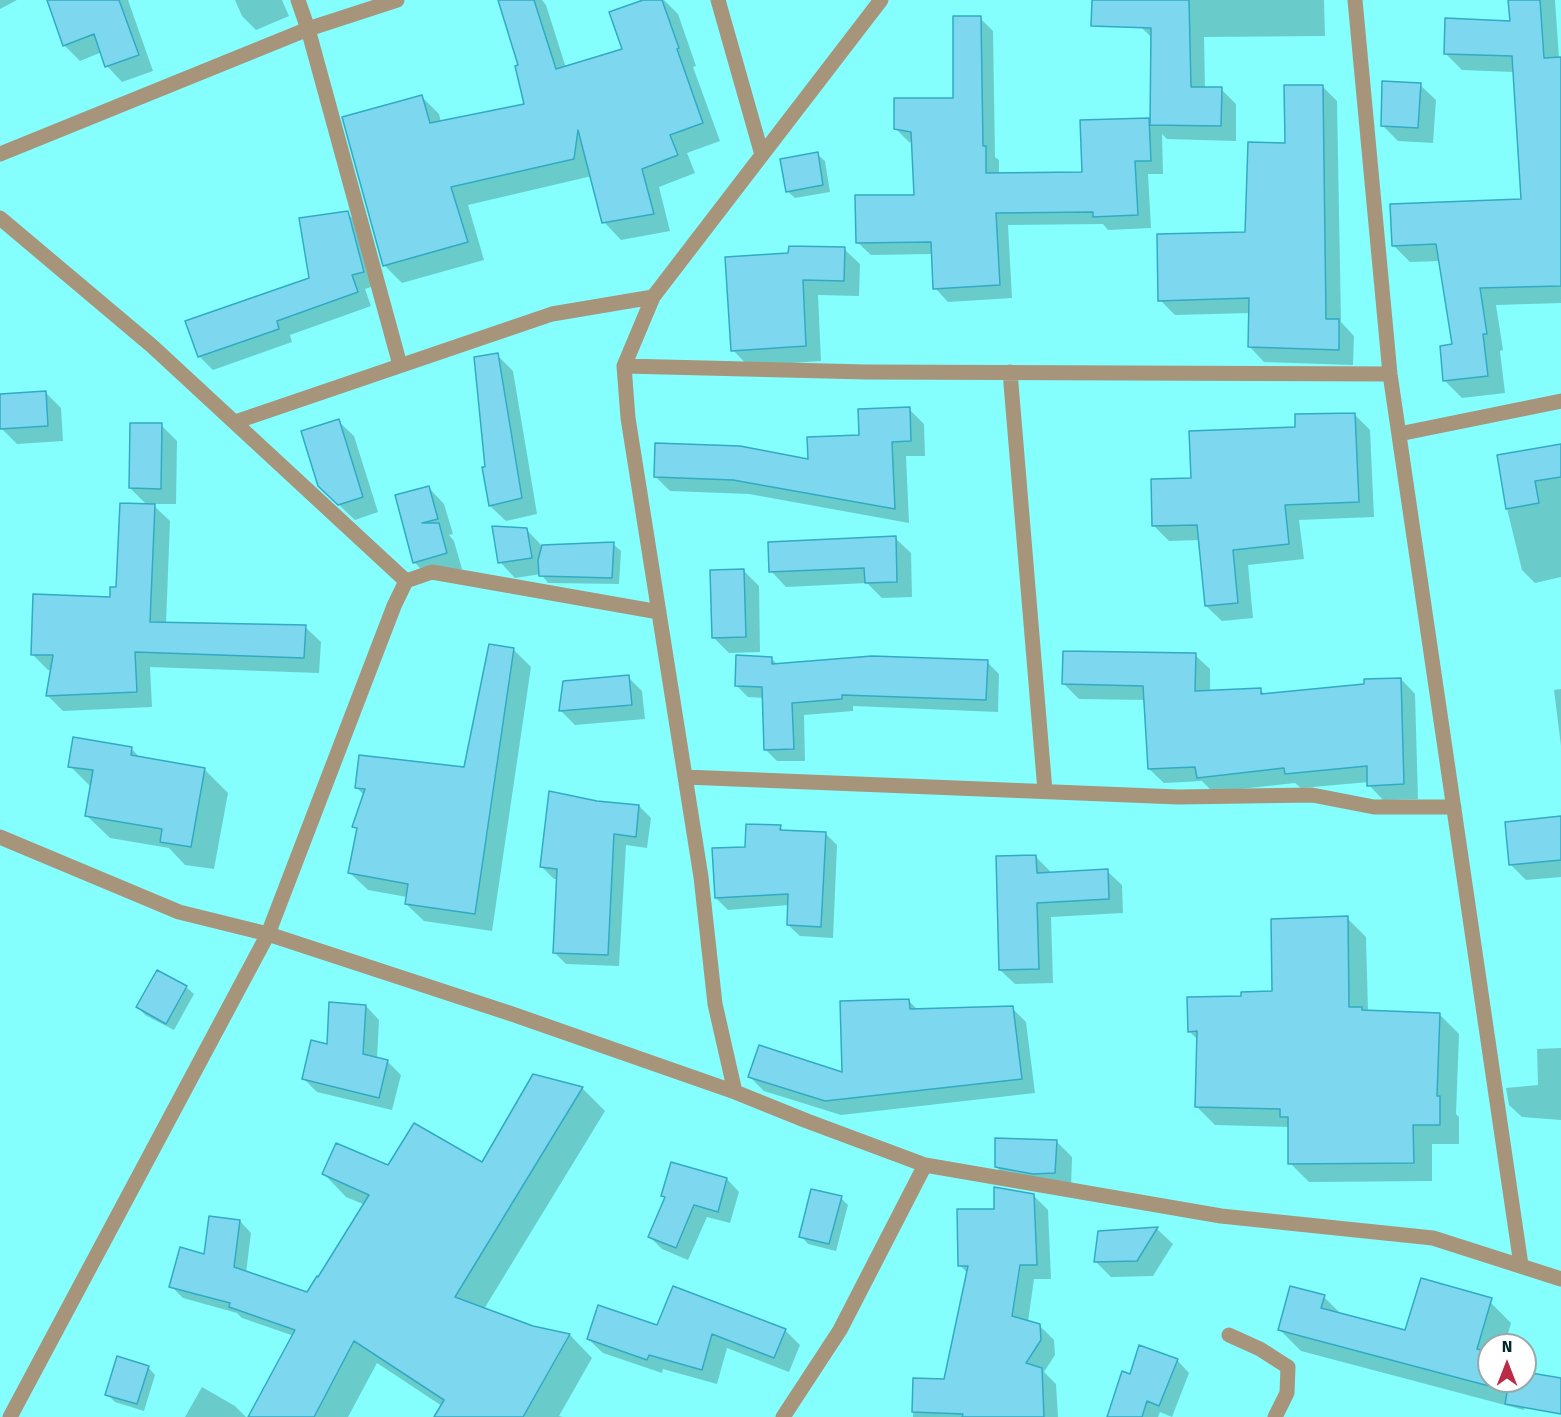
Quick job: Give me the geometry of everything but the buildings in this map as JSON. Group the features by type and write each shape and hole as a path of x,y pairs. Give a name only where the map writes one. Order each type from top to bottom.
{"street":[{"path":"298,0 308,29 400,365"},
{"path":"0,154 308,29 397,0"},
{"path":"718,0 762,155"},
{"path":"735,1092 715,1004 701,878 628,418 624,366 653,297 881,0"},
{"path":"1354,0 1390,374 1521,1265"},
{"path":"0,218 152,346 406,581"},
{"path":"235,422 552,314 653,297"},
{"path":"624,366 866,372 1390,374"},
{"path":"1010,372 1046,792"},
{"path":"1399,434 1561,401"},
{"path":"10,1417 268,934 394,606 406,581 432,572 659,612"},
{"path":"685,777 1179,797 1311,795 1374,807 1454,807"},
{"path":"0,837 179,912 268,934 512,1014 735,1092 925,1165 1221,1216 1433,1238 1561,1279"},
{"path":"783,1417 840,1330 925,1165"},
{"path":"1229,1335 1260,1349 1288,1367 1287,1393 1275,1417"}]}
